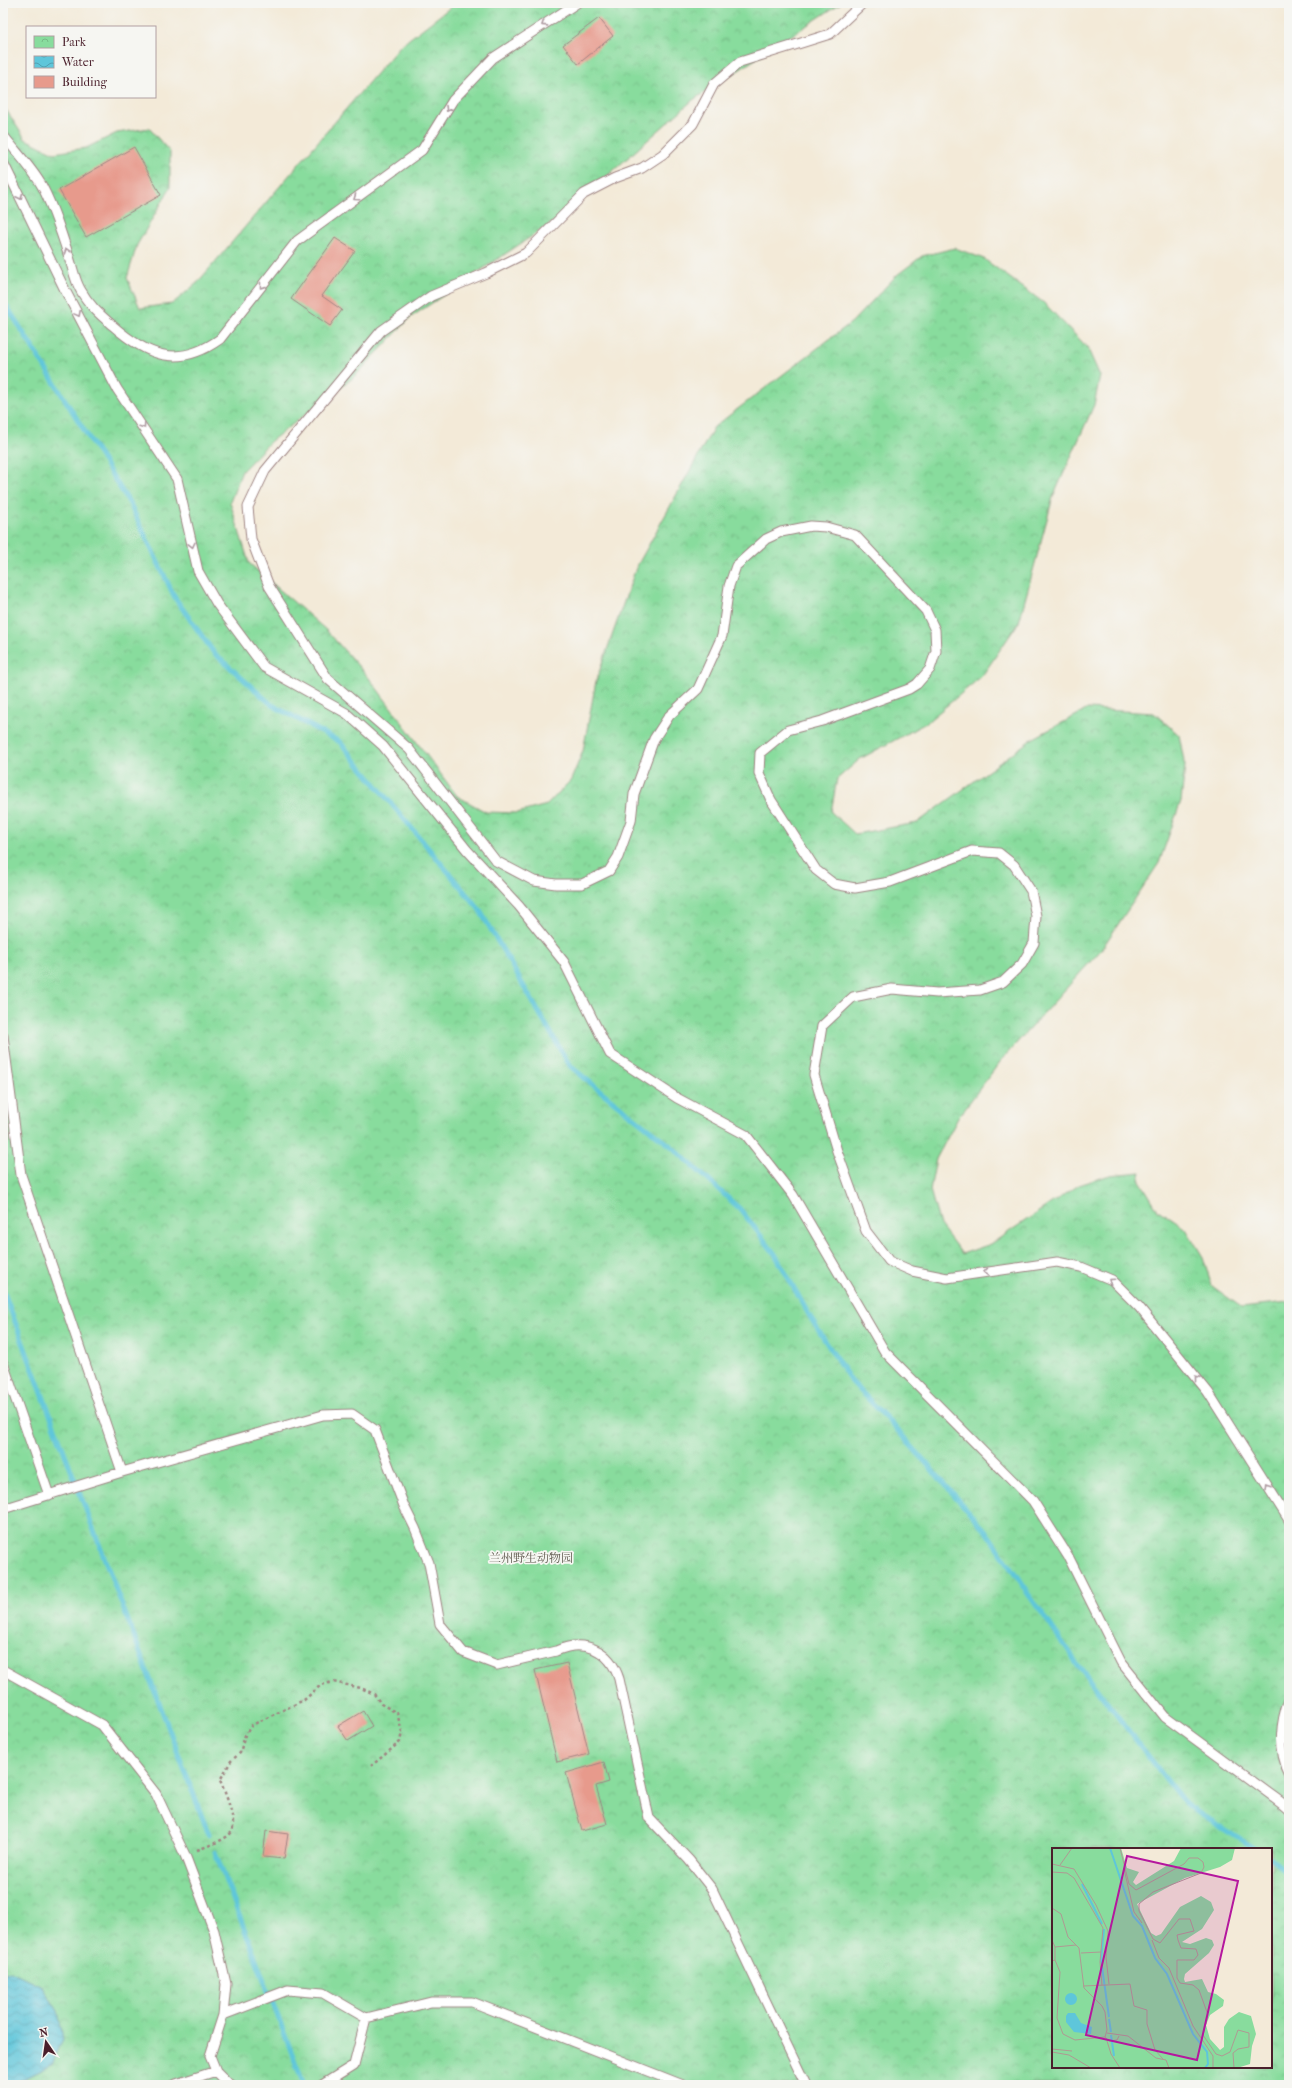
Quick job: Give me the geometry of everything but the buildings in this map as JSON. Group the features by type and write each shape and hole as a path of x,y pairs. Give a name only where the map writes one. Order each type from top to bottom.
{"lane":[{"path":"3,136 42,185 57,221 79,288 93,308 129,340 148,351 170,355 192,353 212,345 220,339 297,241 422,150 453,100 493,58 577,3"},
{"path":"864,3 830,34 740,62 714,84 693,124 663,154 642,168 615,178 584,194 558,223 526,253 486,273 431,296 381,331 265,471 248,507 251,539 269,586 328,679 409,749 496,861 534,881 582,884 609,871 618,857 631,821 634,794 654,739 669,716 698,688 722,636 729,586 736,566 766,539 796,528 826,527 855,535 929,615 937,640 934,661 924,677 909,689 822,721 788,730 760,753 759,773 771,800 816,870 834,884 855,888 866,887 890,882 972,851 999,853 1014,865 1031,891 1036,916 1034,944 1022,964 1003,982 980,990 937,994 892,989 853,997 822,1026 814,1075 837,1151 866,1231 889,1261 912,1271 948,1278 1057,1262 1081,1267 1112,1280 1139,1307 1208,1392 1289,1520"},
{"path":"3,162 117,389 177,479 198,571 217,604 264,667 346,713 383,746 468,850 519,906 564,962 610,1054 677,1098 746,1135 793,1194 885,1352 1032,1501 1068,1556 1121,1662 1165,1718 1289,1809"},
{"path":"66,290 79,288"},
{"path":"3,1036 22,1175 122,1472"},
{"path":"3,1363 49,1495"},
{"path":"3,1509 122,1472 323,1415 352,1414 375,1430 404,1506 430,1564 440,1624 463,1652 497,1665 582,1645 599,1650 612,1662 619,1679 649,1818 689,1860 712,1889 806,2085"},
{"path":"3,1670 102,1725 156,1794 185,1855 214,1931 226,1984 223,2015 210,2056 216,2071 230,2085"},
{"path":"1289,1699 1284,1714 1281,1736 1286,1765 1289,1772"},
{"path":"223,2015 288,1990 323,1993 366,2018 431,2002 472,2002 683,2085"},
{"path":"322,2085 354,2065 366,2018"},
{"path":"173,2085 216,2071"}],"path":[{"path":"185,1855 227,1837 232,1831 233,1823 230,1810 220,1780 231,1761 240,1753 245,1735 252,1724 304,1700 321,1685 333,1682 361,1688 374,1694 381,1704 396,1713 402,1732 400,1742 371,1766"}],"green space":[{"name":"兰州野生动物园","path":"456,3 841,3 693,100 562,216 411,317 354,377 271,441 242,471 230,502 249,563 327,631 369,678 457,796 486,812 517,813 547,805 571,780 583,751 596,681 636,568 714,427 852,322 897,275 922,256 955,248 984,259 1044,303 1087,347 1100,376 1094,405 1053,497 1019,622 982,676 926,723 860,759 837,779 831,812 855,834 917,823 1032,739 1088,709 1154,713 1179,735 1185,766 1181,801 1159,863 1101,950 1003,1058 959,1116 936,1159 930,1190 940,1225 962,1254 991,1244 1078,1185 1110,1175 1141,1172 1139,1179 1158,1210 1186,1229 1203,1257 1212,1286 1241,1307 1289,1302 1289,2085 3,2085 3,105 25,139 54,153 86,148 117,133 149,128 170,152 170,188 137,245 127,278 140,308 172,304 197,283 400,46"}],"water":[{"path":"11,1971 42,1986 58,2011 63,2039 52,2065 20,2081 3,2085 3,1972"}],"waterway":[{"path":"3,300 130,504 175,598 214,653 272,705 340,742 479,909 570,1066 671,1146 740,1209 775,1254 813,1322 851,1381 892,1424 985,1530 1078,1665 1186,1805 1253,1848"},
{"path":"3,1290 209,1835"},
{"path":"215,1852 304,2085"},
{"path":"1272,1860 1289,1874"}]}
